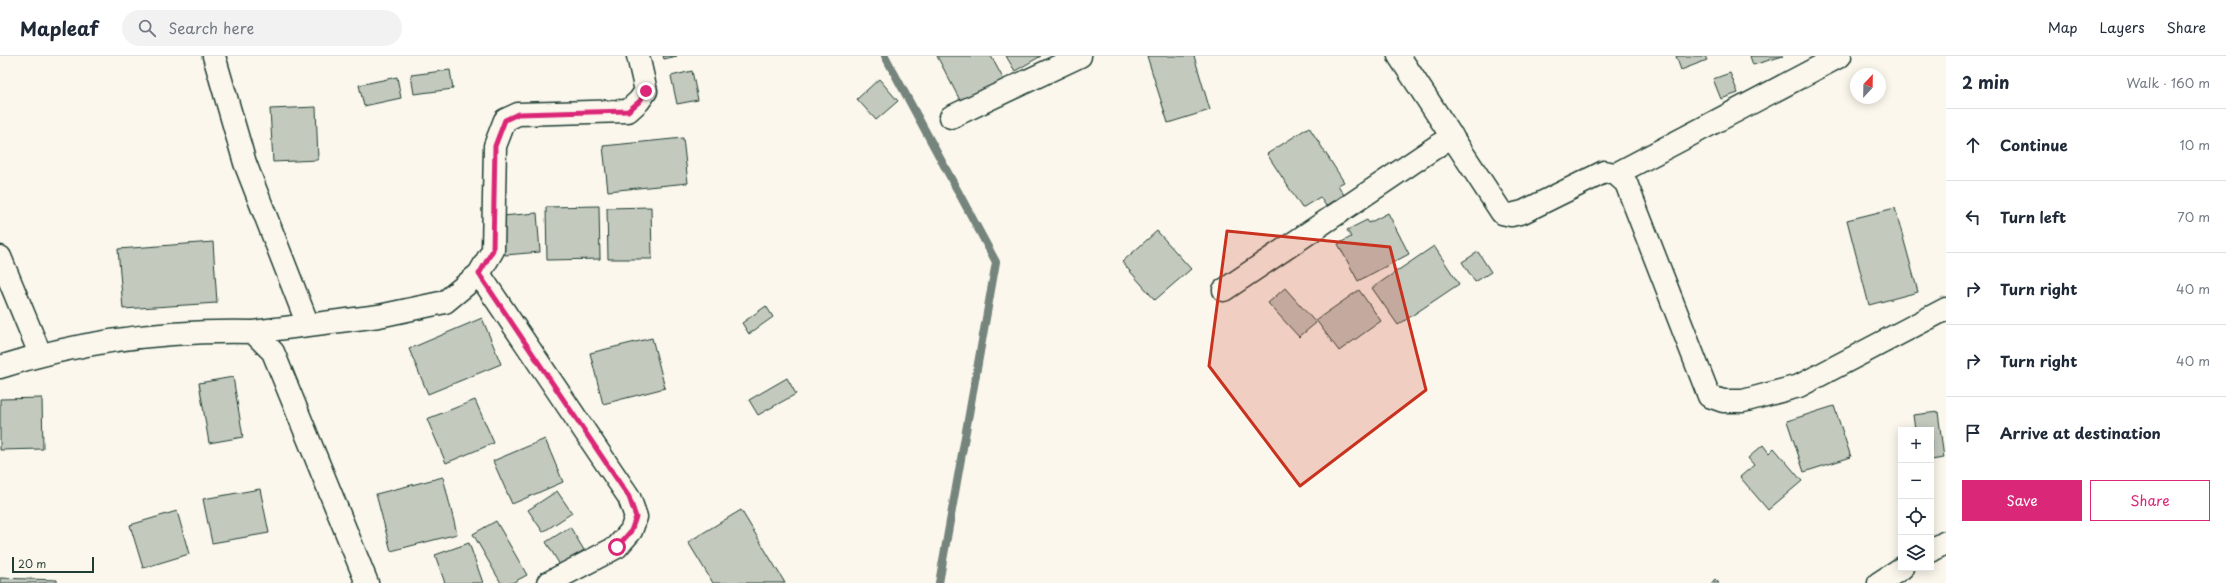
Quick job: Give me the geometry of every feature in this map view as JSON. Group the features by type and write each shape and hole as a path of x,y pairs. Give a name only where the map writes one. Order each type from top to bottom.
{"street":[{"path":"214,56 245,163 308,325"},
{"path":"0,367 40,354 168,333 253,332 379,316 445,302 479,274 493,250 495,146 505,120 518,114 628,111 640,101 646,91 638,56"},
{"path":"951,117 1080,56"},
{"path":"1399,56 1502,213 1511,215 1523,212 1604,172 1616,174 1626,183 1709,396 1723,401 1743,401 1799,386 1946,309"},
{"path":"1616,174 1840,56"},
{"path":"1224,290 1452,136"},
{"path":"0,257 40,354"},
{"path":"479,274 629,497 636,517 631,531 617,547 548,583"},
{"path":"253,332 273,352 367,583"},
{"path":"1934,548 1946,542"},
{"path":"1879,583 1898,571"}],"highlighted area":[{"path":"1227,231 1390,247 1426,390 1300,486 1209,366"}],"building":[{"path":"663,56 677,56 664,59"},
{"path":"937,56 991,56 1006,84 963,106"},
{"path":"1006,56 1041,56 1015,71"},
{"path":"1147,56 1194,56 1210,110 1168,123"},
{"path":"1676,56 1705,56 1707,60 1681,70"},
{"path":"1750,56 1783,56 1753,65"},
{"path":"450,70 453,89 414,94 411,75"},
{"path":"692,71 698,100 677,104 671,76"},
{"path":"1730,73 1738,93 1721,99 1713,79"},
{"path":"397,77 401,98 364,106 359,85"},
{"path":"879,79 898,101 876,120 857,99"},
{"path":"316,107 318,160 273,162 270,109"},
{"path":"1309,127 1344,182 1338,185 1344,195 1326,206 1320,197 1302,208 1267,154"},
{"path":"683,138 688,183 608,191 603,146"},
{"path":"599,206 600,259 547,260 546,207"},
{"path":"651,207 652,259 608,259 607,208"},
{"path":"1895,208 1918,292 1869,305 1847,220"},
{"path":"537,213 540,252 505,255 502,216"},
{"path":"1388,213 1409,254 1358,281 1338,244 1351,237 1347,230 1367,220 1369,223"},
{"path":"1157,231 1191,269 1155,300 1122,262"},
{"path":"213,242 217,303 123,309 118,249"},
{"path":"1434,246 1459,284 1398,325 1372,288"},
{"path":"1478,252 1491,272 1475,282 1462,262"},
{"path":"1285,288 1316,323 1299,337 1268,303"},
{"path":"1359,290 1381,321 1339,351 1316,320"},
{"path":"766,306 773,317 749,334 742,323"},
{"path":"482,318 501,364 428,394 409,349"},
{"path":"652,338 665,388 603,404 590,353"},
{"path":"233,377 243,437 209,443 199,383"},
{"path":"787,378 796,394 758,415 749,400"},
{"path":"42,398 43,449 0,450 0,399"},
{"path":"475,400 494,443 446,463 427,419"},
{"path":"1834,406 1851,457 1804,472 1787,421"},
{"path":"1938,412 1944,458 1934,460 1934,427 1915,427 1913,415"},
{"path":"545,439 563,482 512,504 493,461"},
{"path":"1763,445 1769,453 1774,448 1802,481 1768,510 1740,477 1754,465 1748,458"},
{"path":"443,477 457,534 391,551 376,494"},
{"path":"260,489 269,533 212,543 203,499"},
{"path":"557,491 572,513 543,532 528,510"},
{"path":"741,510 785,583 713,583 688,542"},
{"path":"177,511 189,554 143,568 130,525"},
{"path":"496,521 527,575 512,583 501,583 473,534"},
{"path":"570,527 584,550 560,565 546,542"},
{"path":"469,543 483,583 445,583 435,555"},
{"path":"0,578 57,580 57,583 0,583"},
{"path":"1715,579 1719,583 1711,583"}],"waterway":[{"path":"885,56 996,262 939,583"}],"route":[{"path":"617,547 631,531 636,517 629,497 479,274 493,250 495,146 505,120 518,114 628,111 640,101 646,91"}]}
